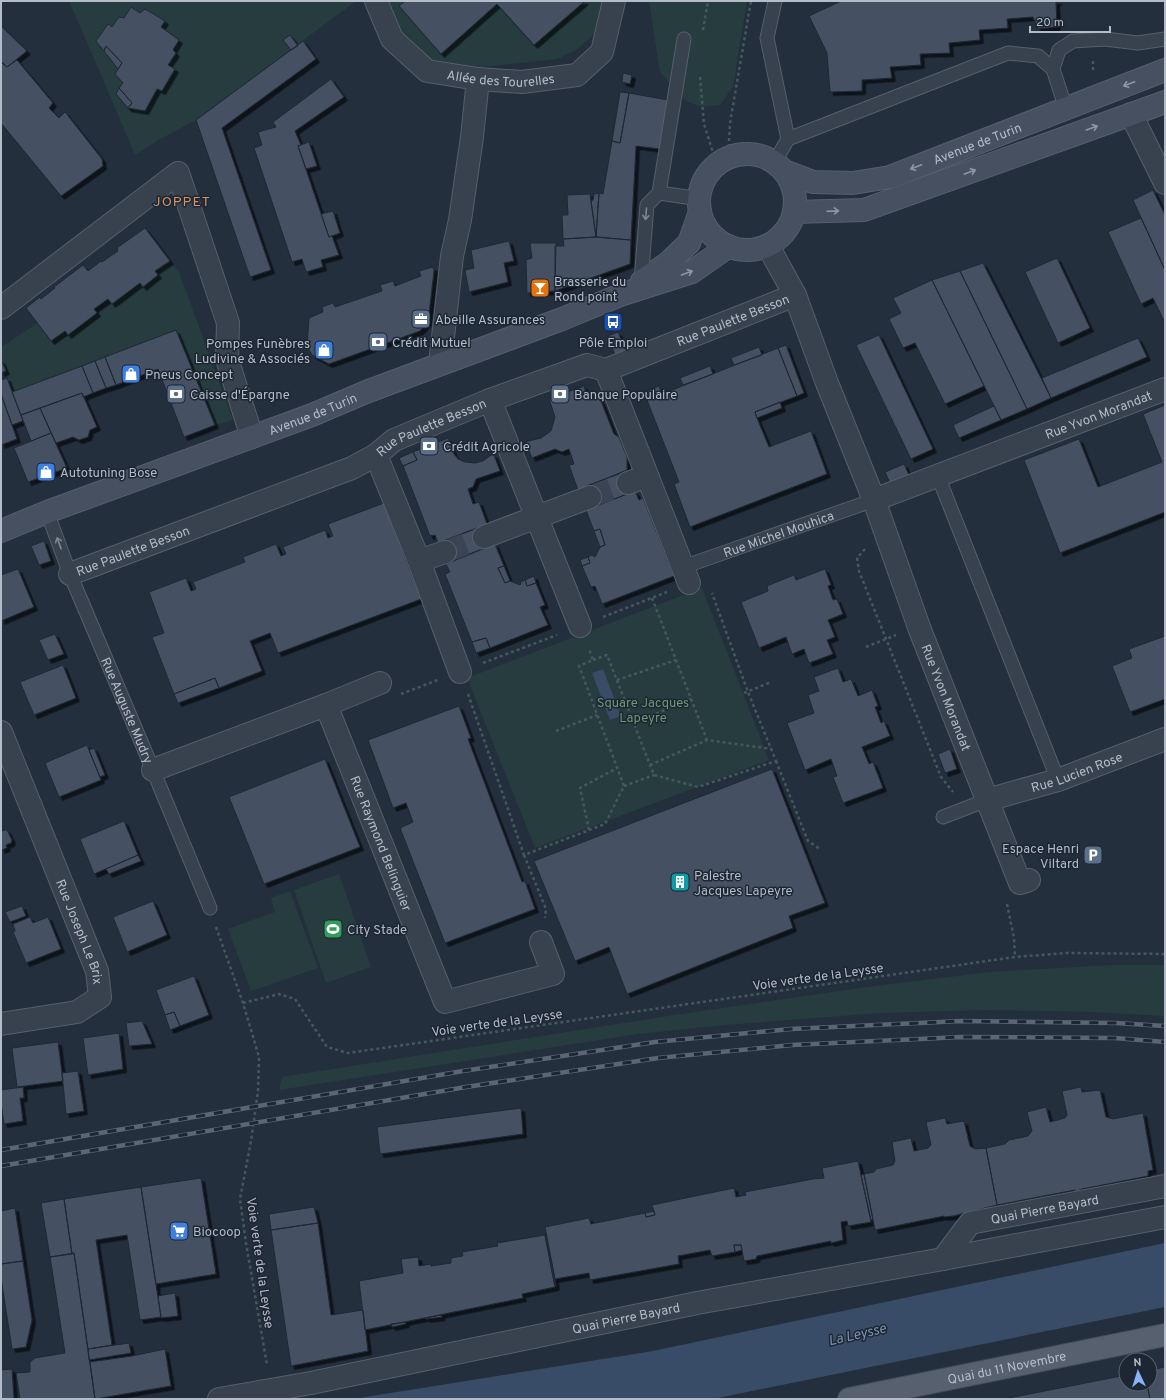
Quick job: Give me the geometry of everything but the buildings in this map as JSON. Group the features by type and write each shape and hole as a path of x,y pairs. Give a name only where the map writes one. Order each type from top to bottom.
{"main road":[{"name":"Avenue de Turin","path":"779,167 813,182 853,183 890,177 1165,70"},
{"name":"Avenue de Turin","path":"794,212 864,210 1165,102"},
{"path":"748,154 762,157 779,167 791,184 795,198 794,212 789,226 780,238 768,246 755,250 742,250 729,246 715,238 706,226 700,205 702,186 708,175 723,162 748,154"},
{"name":"Avenue de Turin","path":"632,288 668,263 689,244 700,205"},
{"name":"Avenue de Turin","path":"1,531 47,512 312,415 366,392 562,319 632,288 692,272 729,246"},
{"name":"Quai du 11 Novembre","path":"848,1399 1165,1335"}],"street":[{"name":"Allée des Tourelles","path":"376,1 392,39 427,71 478,79 522,82 578,75 602,52 614,1"},
{"path":"440,364 452,256 462,204 472,137 478,79"},
{"path":"1131,114 1165,183"},
{"path":"1,308 178,173 228,323 227,359 252,437"},
{"name":"Rue Yvon Morandat","path":"768,246 795,295 827,383 874,500 920,630 1020,883 1029,880"},
{"name":"Rue Paulette Besson","path":"70,574 352,468 376,455 394,440 490,400 587,365 606,370 795,295"},
{"path":"606,370 638,480 686,575"},
{"name":"Rue Yvon Morandat","path":"874,500 1165,389"},
{"path":"490,400 580,626"},
{"path":"376,455 460,672"},
{"path":"484,537 590,497"},
{"path":"418,561 445,552"},
{"path":"153,770 326,705 380,683"},
{"name":"Rue Raymond Belinguier","path":"326,705 445,1002 553,974 541,942"},
{"name":"Rue Joseph Le Brix","path":"1,732 9,774 97,971 100,997 77,1012 1,1024"},
{"name":"Rue Lucien Rose","path":"987,800 1058,780 1165,739"},
{"name":"Quai Pierre Bayard","path":"943,1259 970,1223 1165,1186"},
{"name":"Quai Pierre Bayard","path":"219,1399 316,1391 697,1303 1165,1217"}],"lane":[{"path":"775,1 767,38 788,139 779,167"},
{"path":"632,288 647,205 659,193 684,39"},
{"path":"1053,69 1060,50 1073,41 1105,39 1138,44 1165,39"},
{"path":"788,139 1008,53 1038,56 1053,69 1066,109"},
{"path":"659,193 700,205"},
{"path":"938,476 1058,780"},
{"name":"Rue Michel Mouhica","path":"686,575 874,500"},
{"name":"Rue Auguste Mudry","path":"47,512 70,574 210,908"},
{"path":"943,817 987,800"}],"path":[{"path":"702,34 708,1"},
{"path":"723,162 751,1"},
{"path":"700,76 704,124 723,162"},
{"path":"541,942 546,909 524,855 460,672 652,598 686,575 706,577 748,692 808,841 820,849"},
{"path":"652,598 706,740"},
{"path":"580,626 593,660"},
{"path":"866,647 887,639"},
{"path":"624,786 579,666 606,655 654,775"},
{"path":"617,680 676,660"},
{"path":"744,693 771,682"},
{"path":"634,723 691,699"},
{"path":"556,731 597,715"},
{"path":"650,764 706,740 772,749"},
{"path":"524,855 606,824 624,786 654,775 698,787 776,761"},
{"path":"589,830 580,788 617,768"},
{"path":"210,908 243,1003"},
{"name":"Voie verte de la Leysse","path":"268,1371 240,1199 252,1141 258,1091 259,1057 243,1003 279,994 295,999 327,1047 348,1053 1015,957 1066,953 1165,954"}],"green space":[{"path":"69,1 356,1 196,120 162,138 135,155"},
{"path":"377,1 609,1 603,19 594,34 578,49 557,59 472,68 433,63 411,46"},
{"path":"649,1 747,1 733,87 720,105 703,107 688,102 678,94 660,72"},
{"path":"170,261 179,272 233,420 215,425 176,330 12,392 1,360 1,347 38,323 51,341 65,331 68,335 140,283 143,287 158,275 155,271"},
{"name":"Square Jacques Lapeyre","path":"702,588 769,760 535,848 467,678"},
{"name":"City Stade","path":"339,874 371,967 326,983 294,890"},
{"path":"290,891 318,968 251,991 228,929 275,912 271,898"},
{"path":"1114,965 1165,965 1165,1016 1094,1012 988,1010 879,1013 725,1025 638,1034 279,1090 282,1077 681,1014 867,987 990,972"}],"water":[{"path":"603,669 621,716 610,720 592,673"},
{"name":"La Leysse","path":"1165,1243 1165,1307 713,1399 353,1399 653,1351"}],"tunnel":[{"path":"590,497 628,483"},
{"path":"445,552 484,537"}],"railway":[{"path":"1,1150 463,1071 655,1042 791,1029 961,1021 1116,1023 1165,1026"},
{"path":"1,1166 466,1087 658,1058 792,1045 961,1037 1115,1038 1165,1042"}],"place":[{"name":"Brasserie du Rond point","path":"540,288"},
{"name":"Abeille Assurances","path":"421,319"},
{"name":"Pôle Emploi","path":"613,322"},
{"name":"Crédit Mutuel","path":"378,342"},
{"name":"Pompes Funèbres Ludivine & Associés","path":"324,350"},
{"name":"Pneus Concept","path":"131,374"},
{"name":"Caisse d'Épargne","path":"176,394"},
{"name":"Banque Populaire","path":"560,394"},
{"name":"Crédit Agricole","path":"429,446"},
{"name":"Autotuning Bose","path":"46,472"},
{"name":"Espace Henri Viltard","path":"1093,855"},
{"name":"Palestre Jacques Lapeyre","path":"680,882"},
{"name":"City Stade","path":"333,929"},
{"name":"Biocoop","path":"179,1231"}],"district":[{"name":"JOPPET","path":"182,201"}]}
